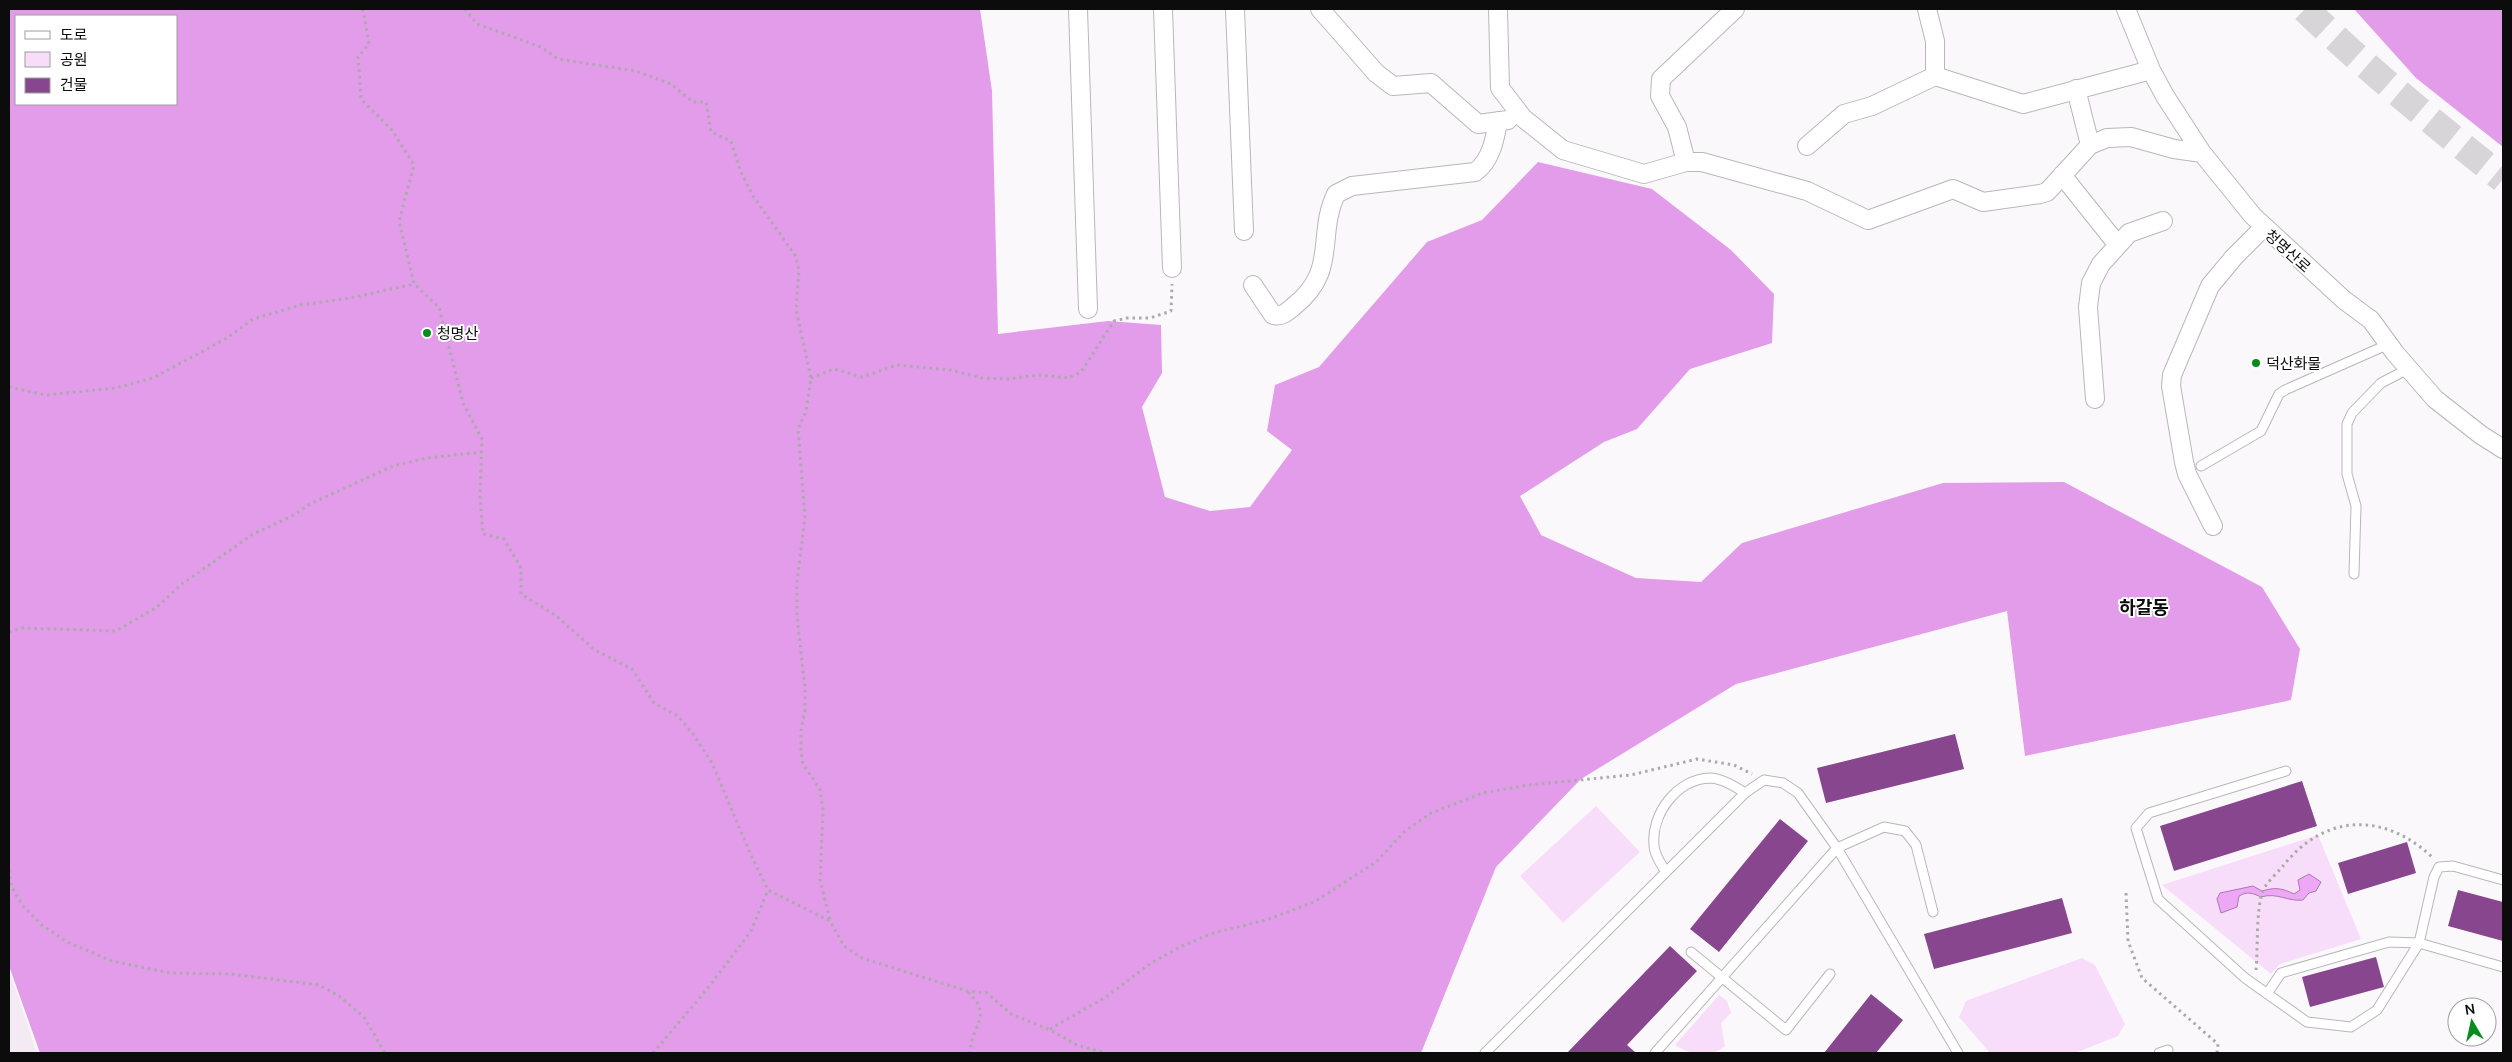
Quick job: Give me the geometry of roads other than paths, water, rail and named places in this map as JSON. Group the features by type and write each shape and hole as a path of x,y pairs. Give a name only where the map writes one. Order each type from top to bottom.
{"street":[{"path":"1078,9 1088,309"},
{"path":"1163,9 1172,268"},
{"path":"1236,9 1244,231"},
{"path":"1320,9 1376,73 1393,86 1431,83 1478,124 1523,118"},
{"path":"1498,9 1500,88 1523,118 1563,150 1644,174 1651,174 1686,162 1702,162 1807,191 1868,220 1953,189 1983,202 2047,192 2090,145 2107,138 2130,137 2174,149 2202,153"},
{"path":"1686,162 1677,127 1660,96 1661,79 1735,9"},
{"path":"1927,9 1935,41 1935,76"},
{"name":"청명산로","path":"2126,9 2151,70 2181,122 2202,153 2263,228 2344,300 2371,320 2408,369 2435,399 2503,449"},
{"path":"1807,146 1844,114 1872,106 1935,76 2023,104 2151,70"},
{"path":"2076,89 2090,145"},
{"path":"1253,285 1273,315 1283,315 1308,296 1324,264 1331,209 1336,194 1352,186 1475,172 1480,169 1494,145 1498,121"},
{"path":"2062,175 2117,244"},
{"path":"2095,399 2088,307 2091,283 2101,264 2117,244 2136,228 2163,221"},
{"path":"2213,526 2187,474 2171,386 2172,375 2210,286 2234,257 2263,228"}],"lane":[{"path":"2201,466 2261,431 2279,394 2284,390 2389,344"},
{"path":"2354,574 2356,506 2347,474 2348,419 2381,383 2408,369"},
{"path":"2286,771 2149,813 2136,828 2158,899 2255,985 2307,1022 2351,1027 2377,1010 2419,944 2434,877 2439,867 2453,866 2503,880"},
{"path":"1666,872 1654,846 1655,825 1665,804 1692,783 1711,778 1732,785 1745,793"},
{"path":"1485,1053 1745,793 1764,780 1783,783 1798,793 1837,848 1958,1053"},
{"path":"1655,1053 1837,848 1884,827 1905,831 1916,845 1933,912"},
{"path":"2267,994 2281,973 2389,942 2419,944 2503,967"},
{"path":"1691,952 1786,1030 1830,974"}],"tunnel":[{"path":"2305,9 2377,75 2503,179"}],"place":[{"name":"청명산","path":"427,333"},
{"name":"덕산화물","path":"2256,363"}],"district":[{"name":"하갈동","path":"2144,607"}]}
